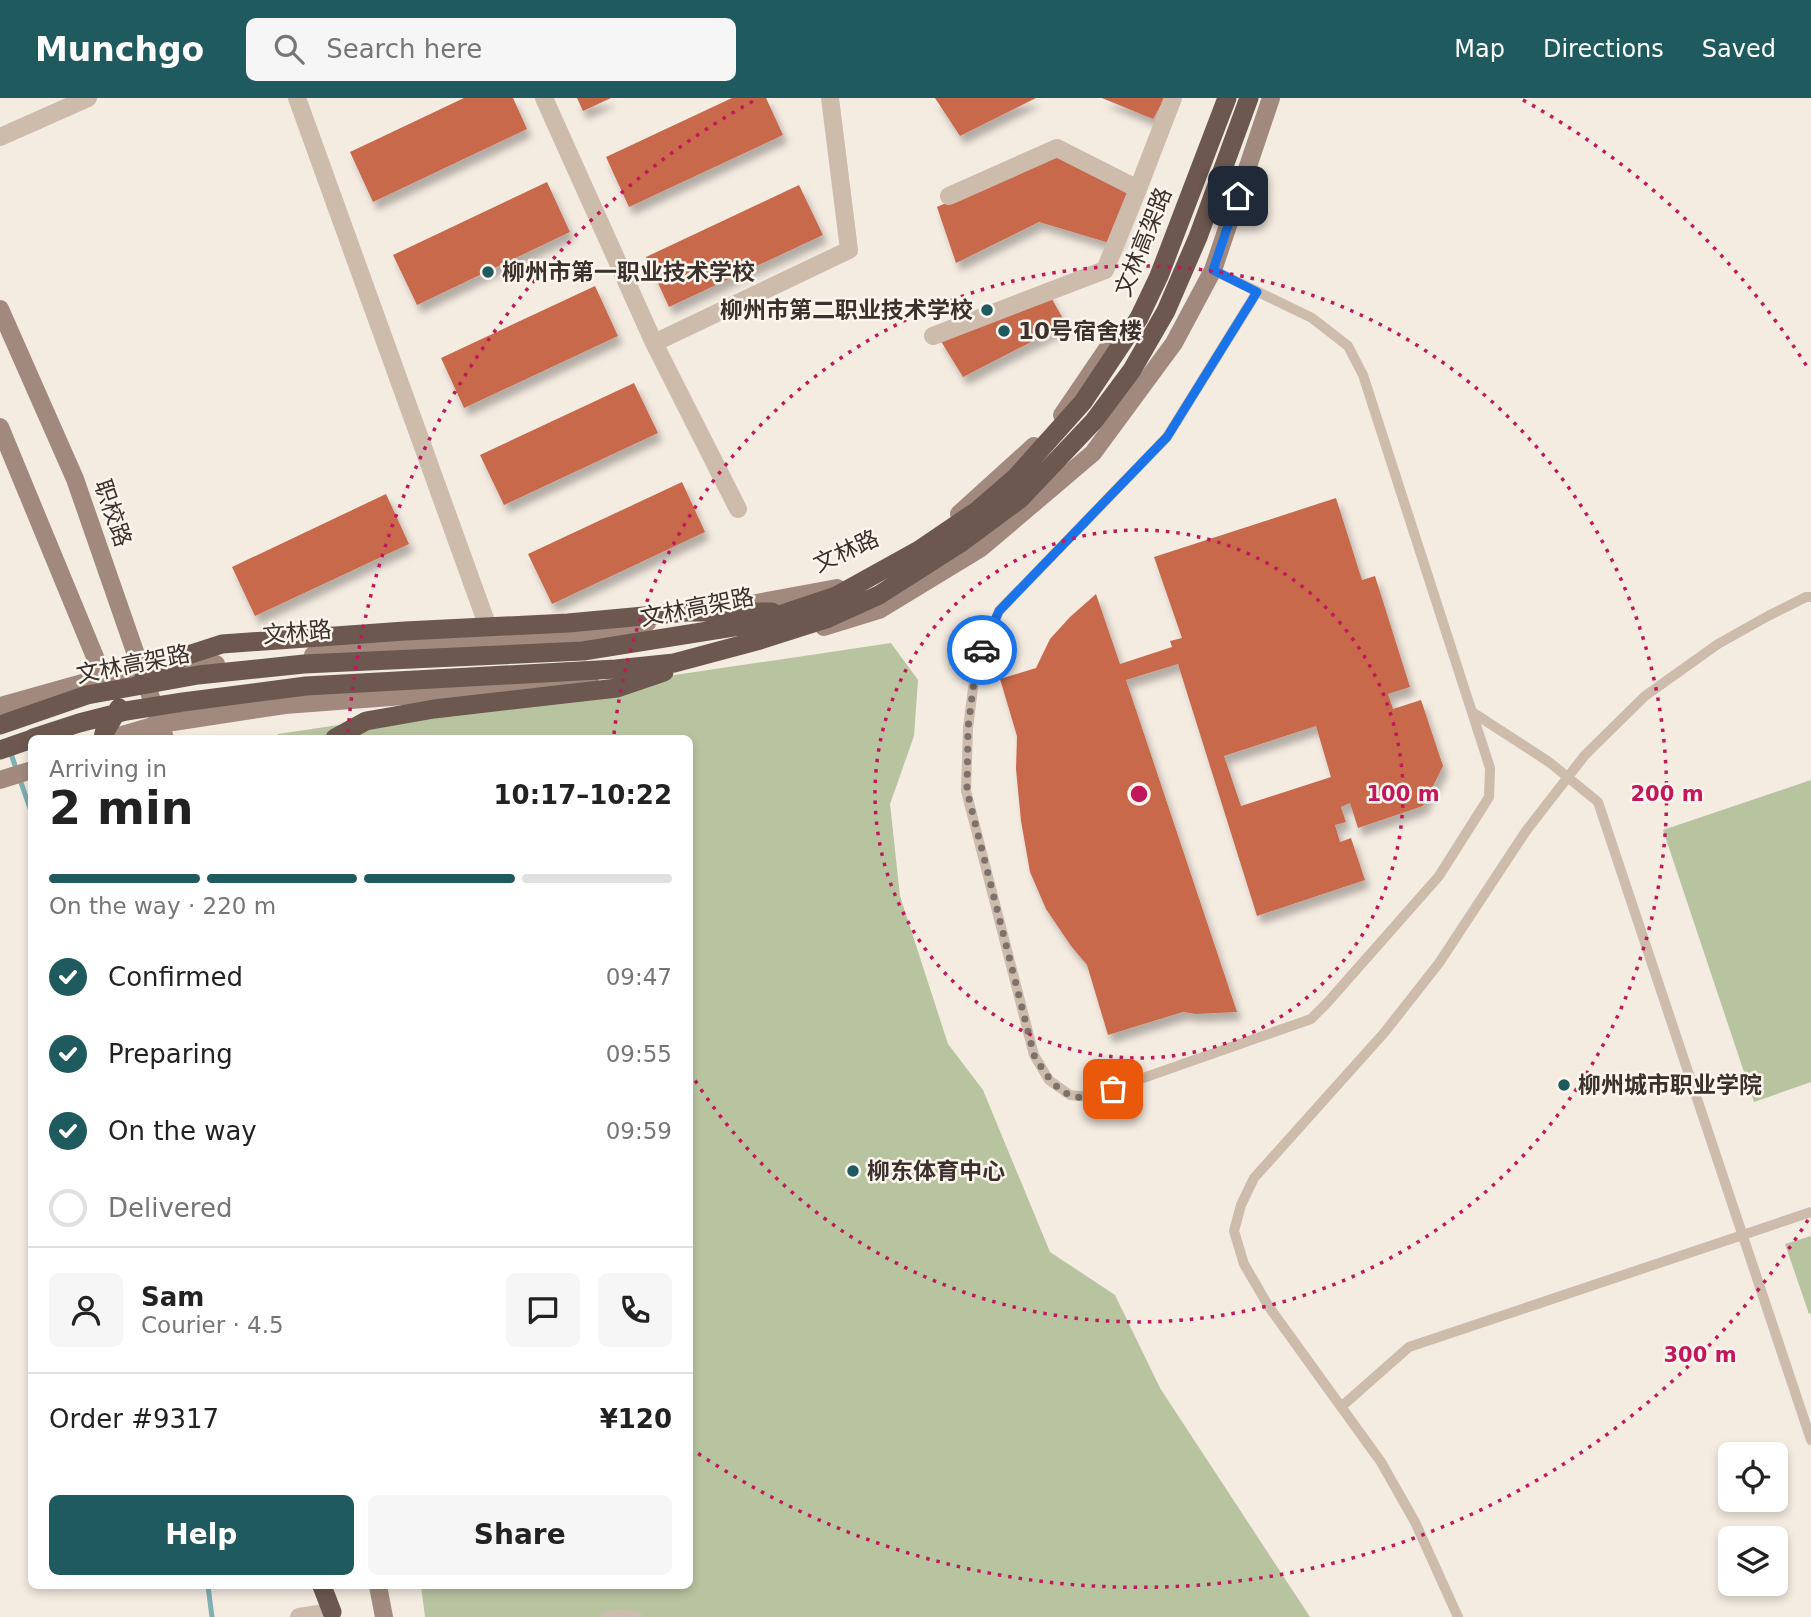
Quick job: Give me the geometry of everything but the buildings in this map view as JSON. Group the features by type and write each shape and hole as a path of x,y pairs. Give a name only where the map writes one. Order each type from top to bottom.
{"highway":[{"name":"文林高架路","path":"0,726 87,695 198,675 304,664 583,651 752,624 836,596 919,550 978,510 1015,478 1083,402 1139,318 1159,276 1224,98"},
{"name":"文林高架路","path":"44,735 126,711 306,686 628,668 674,663 826,619 879,596 959,544 1020,499 1094,421 1132,370 1166,311 1198,237 1249,98"},
{"path":"104,735 125,699 144,679 185,656 222,644 568,623 687,612 787,611"},
{"path":"340,735 366,721 434,709 617,688 760,640"},
{"name":"文林高架路","path":"0,750 28,740"},
{"path":"323,1589 333,1615"}],"main road":[{"name":"文林路","path":"0,706 104,677 227,662 593,633 833,590 944,528 1054,427 1150,285 1224,98"},
{"path":"135,735 285,705 646,678 752,650 879,610 981,548 1093,453 1174,343 1213,270 1272,98"},
{"name":"职校路","path":"0,309 75,478 162,731"},
{"path":"0,427 104,677 120,735"},
{"path":"0,780 28,770"},
{"path":"329,1589 333,1615"},
{"path":"379,1589 384,1617"}],"street":[{"path":"0,137 88,98"},
{"path":"297,98 493,639"},
{"path":"544,98 654,343 737,509"},
{"path":"654,343 849,250 830,98"},
{"path":"933,336 1105,270 1172,98"},
{"path":"949,196 1057,148 1138,189"},
{"path":"299,1617 333,1615"}],"lane":[{"path":"1213,270 1312,318 1348,346 1363,375 1490,768 1489,797 1439,876 1311,1019 1090,1097 1070,1096 1049,1080 1034,1055 967,791 968,728 976,665 999,611 1167,437 1257,292"},
{"path":"1458,1617 1415,1522 1381,1462 1269,1307 1244,1264 1234,1231 1241,1205 1254,1178 1384,1033 1439,963 1527,831 1585,755 1645,696 1718,644 1768,616 1811,597"},
{"path":"1472,712 1549,762 1598,802 1811,1440"},
{"path":"1342,1407 1409,1347 1811,1212"},
{"path":"605,1617 623,1614 638,1617"}],"green space":[{"name":"柳东体育中心","path":"891,643 918,680 914,736 890,804 900,896 948,1044 983,1090 1050,1252 1115,1295 1160,1388 1310,1617 425,1617 421,1589 693,1589 693,735 278,734"},
{"path":"1811,780 1811,1082 1754,1102 1663,830"},
{"path":"1811,1236 1811,1313 1809,1314 1785,1244"}],"waterway":[{"path":"10,751 28,803"},
{"path":"208,1589 212,1617"}],"way so far":[{"path":"982,650 976,665 968,728 967,791 1034,1055 1049,1080 1070,1096 1090,1097 1113,1089"}],"place":[{"name":"柳州市第一职业技术学校","path":"488,272"},
{"name":"柳州市第二职业技术学校","path":"987,310"},
{"name":"10号宿舍楼","path":"1004,331"},
{"name":"柳州城市职业学院","path":"1564,1085"},
{"name":"柳东体育中心","path":"853,1171"}],"route":[{"path":"982,650 999,611 1167,437 1257,292 1213,270 1238,196"}]}
